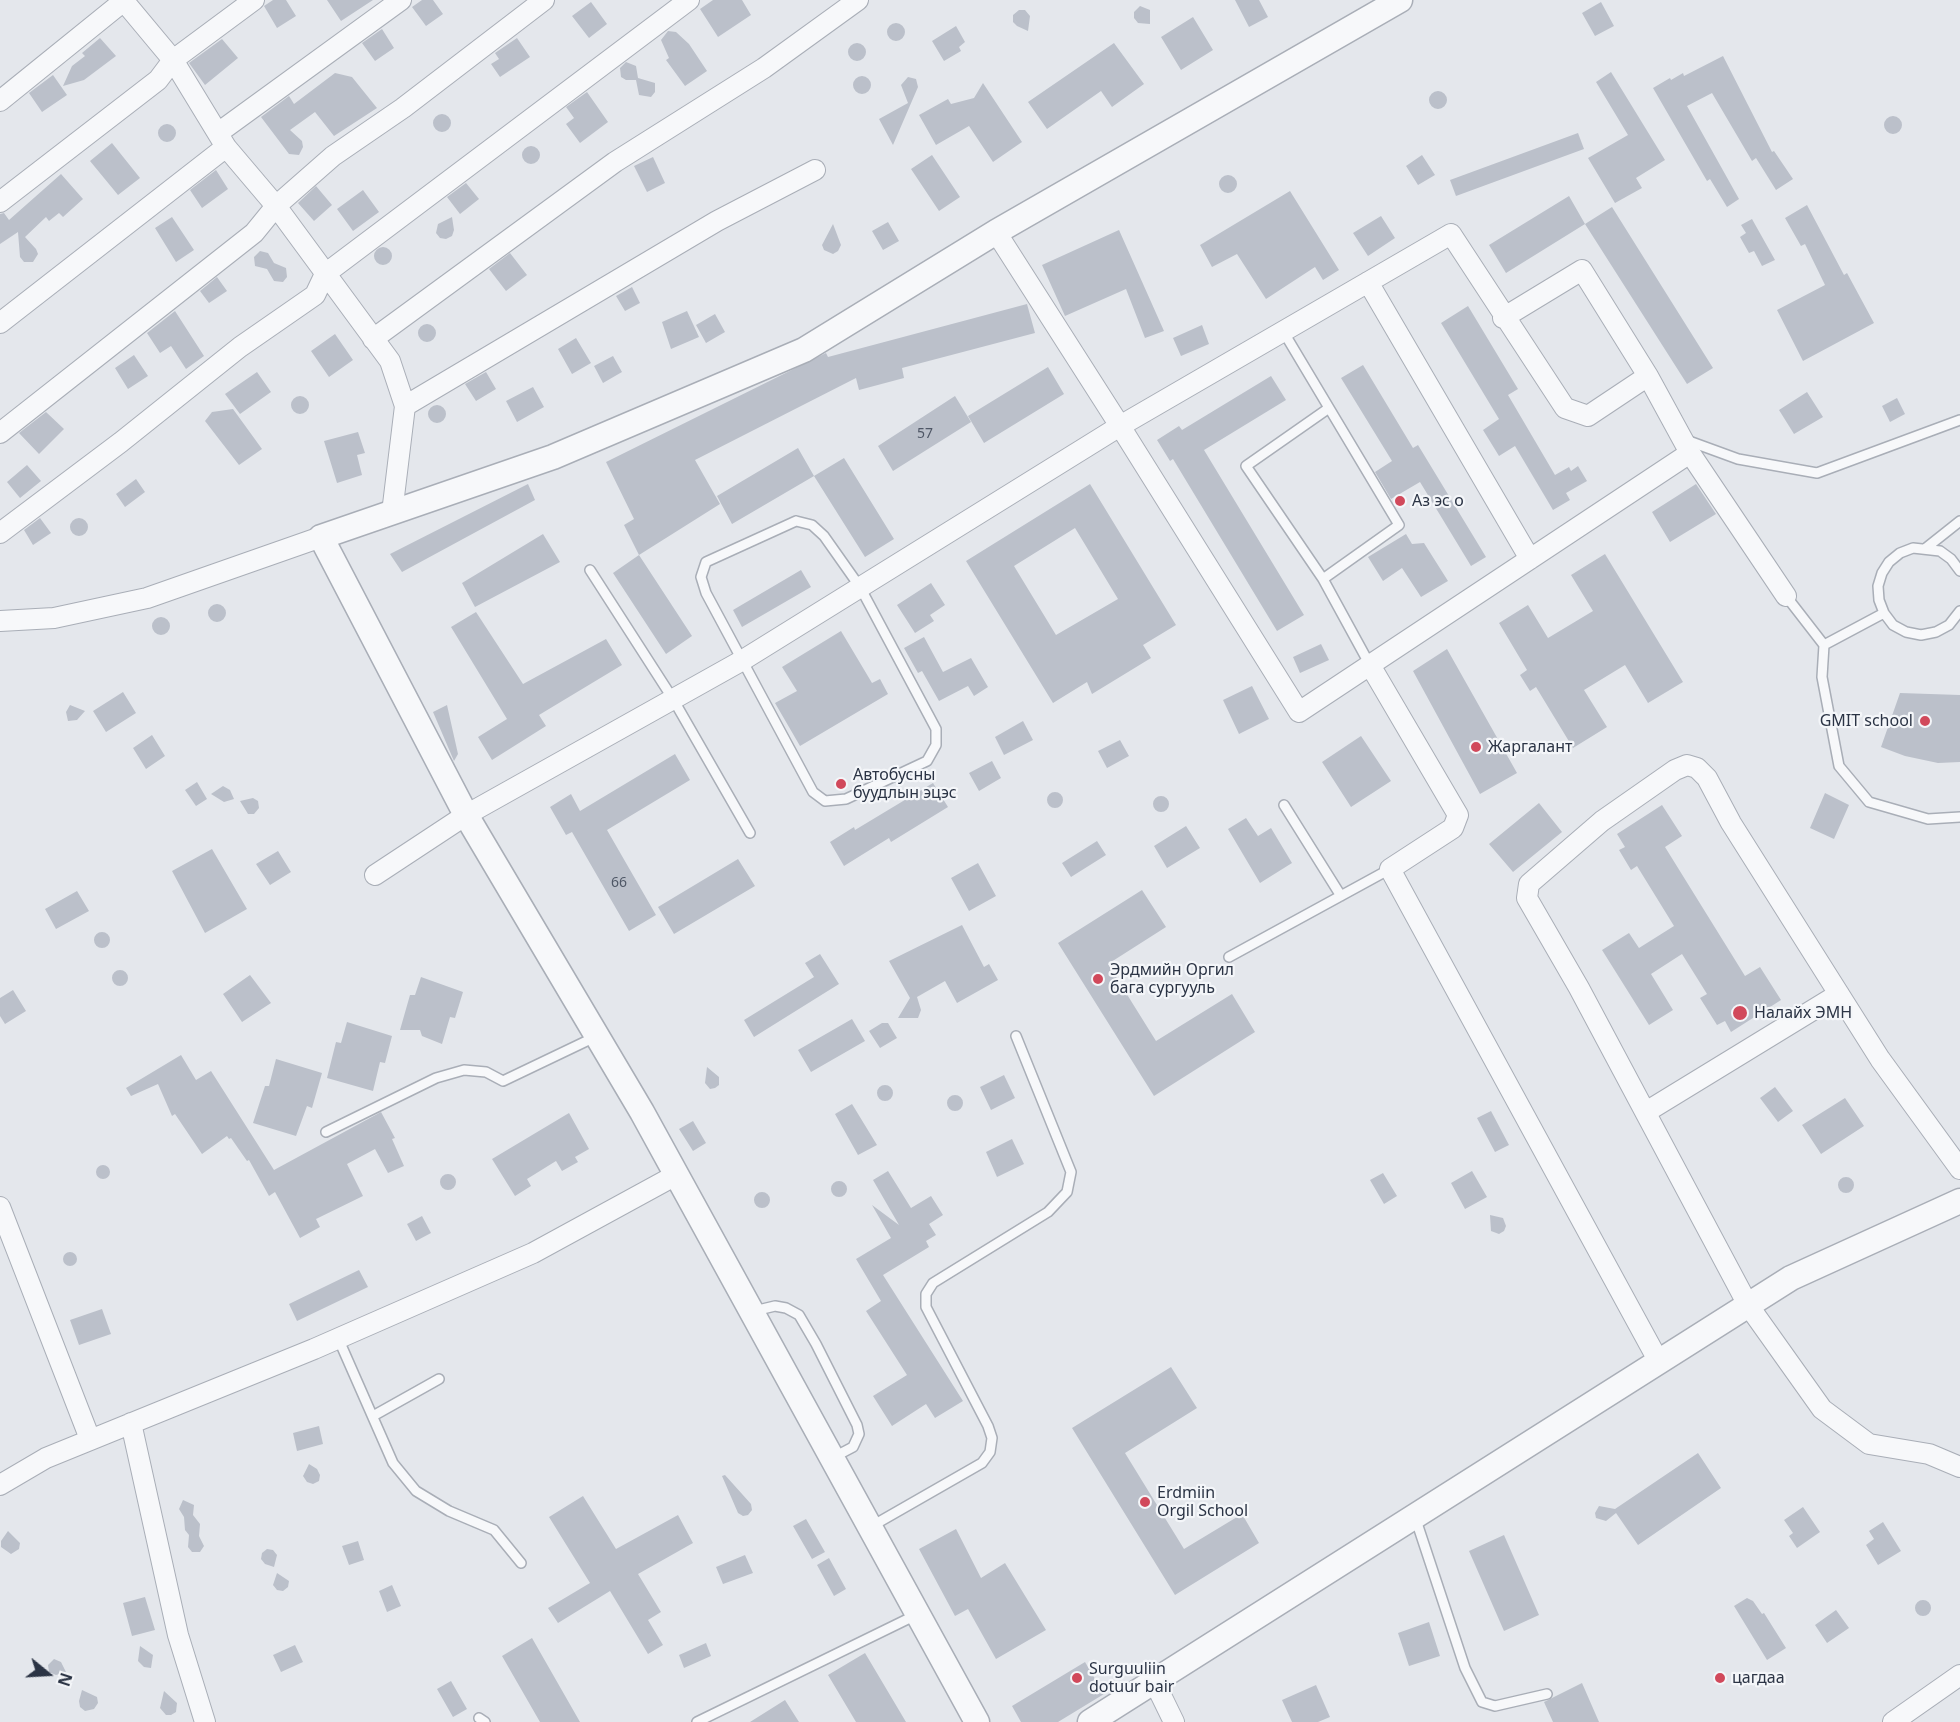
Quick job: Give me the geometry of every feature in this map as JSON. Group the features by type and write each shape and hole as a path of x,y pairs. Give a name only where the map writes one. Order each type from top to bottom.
{"street":[{"path":"0,101 124,0 173,60 222,140 276,206 390,361 405,406 392,513"},
{"path":"0,202 158,80 173,60 254,0"},
{"path":"0,323 222,140 401,0"},
{"path":"0,433 254,233 276,206 333,156 403,108 544,0"},
{"path":"0,533 121,442 240,347 315,295 325,274 688,0"},
{"path":"373,339 615,162 764,69 858,0"},
{"path":"0,621 54,618 147,598 554,457 804,350 996,232 1400,0"},
{"path":"405,406 717,221 815,170"},
{"path":"996,232 1299,712 1530,559 1686,446"},
{"path":"375,875 466,815 743,660 1120,426 1451,234 1503,318 1565,408 1576,414 1588,416 1648,376"},
{"path":"1503,318 1582,270 1648,376 1686,446 1786,596"},
{"path":"1368,282 1530,559"},
{"path":"321,537 466,815 676,1174 977,1722"},
{"path":"1370,664 1458,814 1453,828 1390,869 1659,1362"},
{"path":"1960,1169 1896,1083 1731,823 1707,778 1698,768 1687,765 1675,770 1602,821 1529,884 1526,891 1527,898 1579,988 1748,1305 1822,1409 1869,1444 1929,1454 1960,1453"},
{"path":"1646,1112 1839,994"},
{"path":"0,1485 46,1458 338,1338 533,1253 676,1174"},
{"path":"1090,1722 1791,1278 1960,1201"},
{"path":"0,1207 90,1439"},
{"path":"131,1423 178,1635 205,1722"},
{"path":"1929,1454 1960,1467"},
{"path":"1893,1722 1960,1675"},
{"path":"1154,1682 1173,1722"}],"lane":[{"path":"1283,332 1399,525 1323,579"},
{"path":"1329,408 1246,466 1323,579 1370,664"},
{"path":"1686,446 1738,459 1816,473 1960,420"},
{"path":"796,520 812,525 824,536 860,587 936,729 936,745 927,761 846,799 825,801 813,792 743,660 706,593 701,577 706,562 796,520"},
{"path":"1960,521 1926,548 1900,553 1889,562 1878,586 1879,600 1884,613 1893,625 1906,632 1921,635 1936,632 1949,625 1960,611"},
{"path":"1926,548 1951,559 1960,571"},
{"path":"590,570 673,699 750,834"},
{"path":"1786,596 1824,645 1822,677 1839,766 1869,802 1929,819 1960,817"},
{"path":"1824,645 1884,613"},
{"path":"1284,805 1341,896"},
{"path":"1229,957 1390,869"},
{"path":"326,1132 436,1078 464,1070 486,1072 503,1081 597,1036"},
{"path":"870,1527 982,1463 990,1452 992,1438 988,1426 926,1307 926,1294 933,1283 1048,1212 1066,1192 1071,1172 1016,1036"},
{"path":"751,1311 775,1306 786,1308 799,1315 816,1344 857,1425 859,1434 853,1447 832,1459"},
{"path":"338,1338 393,1463 416,1491 450,1511 494,1530 521,1563"},
{"path":"373,1416 439,1379"},
{"path":"1415,1517 1465,1668 1482,1702 1495,1706 1547,1694"},
{"path":"697,1722 918,1614"}],"building":[{"path":"273,0 286,0 296,16 277,28 264,6"},
{"path":"327,0 373,0 341,21"},
{"path":"422,0 433,0 443,14 426,26 412,7"},
{"path":"713,0 742,0 751,15 718,37 700,9"},
{"path":"1235,0 1259,0 1268,17 1249,27"},
{"path":"591,2 607,24 589,38 572,16"},
{"path":"1601,2 1614,26 1595,36 1582,13"},
{"path":"1140,6 1150,10 1150,24 1138,23 1134,18 1134,12"},
{"path":"1019,10 1025,10 1030,16 1028,31 1013,22 1013,15"},
{"path":"1193,17 1213,50 1181,70 1161,37"},
{"path":"896,23 902,26 905,32 902,38 896,41 890,38 887,32 890,26"},
{"path":"956,26 965,42 959,47 961,51 944,61 932,41"},
{"path":"382,29 394,48 375,61 362,43"},
{"path":"668,31 676,32 689,44 707,71 685,86 666,60 669,58 661,40"},
{"path":"100,38 116,56 84,80 63,86 72,66 85,56 82,53"},
{"path":"517,38 530,57 500,77 491,64 499,59 495,53"},
{"path":"222,39 238,58 205,85 189,63"},
{"path":"857,43 863,46 866,52 863,58 857,61 851,58 848,52 851,46"},
{"path":"1114,43 1144,84 1112,107 1101,91 1047,129 1028,102"},
{"path":"1723,56 1772,152 1774,151 1793,179 1776,190 1756,158 1752,161 1712,93 1687,106 1739,199 1727,207 1710,179 1707,181 1653,88 1670,78 1671,80 1683,73 1684,76"},
{"path":"626,62 636,66 638,78 655,83 655,92 651,97 639,95 636,80 626,80 621,77 620,68"},
{"path":"1611,72 1665,160 1636,178 1642,188 1615,203 1588,158 1628,135 1596,82"},
{"path":"335,73 352,77 377,108 334,136 315,112 290,130 302,141 303,147 299,155 289,154 261,117 289,96 294,104"},
{"path":"53,75 67,95 42,112 29,93"},
{"path":"862,76 868,79 871,85 868,91 862,94 856,91 853,85 856,79"},
{"path":"908,77 916,79 918,87 893,145 879,119 908,103 901,85"},
{"path":"983,83 1022,142 993,162 969,126 936,145 919,115 948,99 951,104 974,98"},
{"path":"1438,91 1446,96 1447,100 1442,108 1438,109 1430,104 1429,100 1434,92"},
{"path":"587,92 608,122 580,143 566,124 574,118 566,107"},
{"path":"442,114 450,119 451,123 446,131 442,132 434,127 433,123 438,115"},
{"path":"1893,116 1899,119 1902,125 1899,131 1893,134 1887,131 1884,125 1887,119"},
{"path":"167,124 175,129 176,133 171,141 167,142 159,137 158,133 163,125"},
{"path":"1578,133 1584,149 1456,196 1450,180"},
{"path":"112,143 140,178 118,195 90,161"},
{"path":"531,146 539,151 540,155 535,163 531,164 523,159 522,155 527,147"},
{"path":"932,155 960,197 939,211 911,169"},
{"path":"1422,155 1435,175 1418,185 1406,166"},
{"path":"653,157 665,183 647,192 634,166"},
{"path":"216,170 228,189 202,208 190,190"},
{"path":"61,174 83,199 63,217 59,213 49,221 46,217 25,237 38,254 33,262 24,262 20,257 18,232 0,244 0,214 4,213 9,220"},
{"path":"1228,175 1234,178 1237,184 1234,190 1228,193 1222,190 1219,184 1222,178"},
{"path":"466,183 479,199 460,214 447,197"},
{"path":"316,186 332,205 314,221 298,203"},
{"path":"363,190 379,212 353,231 337,209"},
{"path":"1290,191 1339,270 1323,280 1315,267 1266,299 1237,254 1212,267 1200,245"},
{"path":"1569,196 1585,224 1506,273 1489,245"},
{"path":"1807,205 1844,275 1847,273 1874,323 1803,361 1777,310 1825,285 1805,244 1801,246 1785,218"},
{"path":"1612,207 1713,368 1687,384 1585,224"},
{"path":"1381,216 1395,238 1368,256 1353,233"},
{"path":"172,217 194,250 176,262 155,228"},
{"path":"452,217 454,230 452,236 446,239 440,238 436,233 438,224"},
{"path":"1752,219 1775,260 1762,266 1754,251 1749,253 1740,237 1746,233 1741,225"},
{"path":"888,222 899,241 883,250 872,231"},
{"path":"833,224 841,245 833,254 824,250 822,245"},
{"path":"1119,230 1164,331 1145,338 1126,289 1065,316 1042,265"},
{"path":"383,247 389,250 392,256 389,262 383,265 377,262 374,256 377,250"},
{"path":"260,251 268,253 274,263 286,268 287,277 283,282 274,281 267,269 255,266 254,257"},
{"path":"510,253 527,275 506,291 489,269"},
{"path":"217,277 227,291 209,303 200,291"},
{"path":"632,287 640,303 625,311 616,296"},
{"path":"1027,304 1035,333 902,368 904,378 859,390 856,378 695,460 720,504 639,555 624,525 634,519 606,462 826,353 828,357"},
{"path":"1468,306 1518,389 1508,395 1555,475 1569,467 1571,471 1578,466 1587,481 1566,493 1570,500 1553,510 1515,446 1499,456 1483,430 1499,419 1441,323"},
{"path":"175,311 204,356 186,369 171,346 160,353 147,333"},
{"path":"687,311 699,337 671,349 662,322"},
{"path":"715,314 725,332 706,343 696,325"},
{"path":"427,324 435,329 436,333 431,341 427,342 419,337 418,333 423,325"},
{"path":"1202,325 1209,344 1181,356 1173,338"},
{"path":"335,334 353,360 329,377 311,351"},
{"path":"576,338 591,363 572,374 558,349"},
{"path":"134,355 148,376 128,389 115,368"},
{"path":"613,356 622,372 603,383 594,366"},
{"path":"1363,365 1413,448 1418,445 1486,557 1471,566 1420,482 1391,499 1375,472 1392,461 1341,378"},
{"path":"1048,367 1064,394 984,443 968,416"},
{"path":"257,372 271,392 240,414 225,394"},
{"path":"486,372 496,389 476,401 465,384"},
{"path":"1271,376 1286,400 1204,450 1304,615 1277,631 1173,459 1170,461 1157,440 1179,426 1182,430"},
{"path":"533,387 544,407 517,422 506,401"},
{"path":"1807,392 1823,417 1794,434 1779,410"},
{"path":"296,396 304,396 309,401 307,412 296,414 291,409 291,401"},
{"path":"955,396 971,422 893,471 878,446"},
{"path":"1897,398 1905,414 1890,422 1882,406"},
{"path":"437,405 445,410 446,414 441,422 437,423 429,418 428,414 433,406"},
{"path":"233,409 262,449 239,465 205,421 212,412"},
{"path":"46,412 64,429 39,454 19,433"},
{"path":"358,432 365,453 357,455 362,475 337,483 324,441"},
{"path":"798,448 814,476 732,524 717,496"},
{"path":"844,458 894,539 865,557 814,476"},
{"path":"27,465 41,481 20,498 7,482"},
{"path":"136,479 145,492 125,507 116,494"},
{"path":"528,484 535,500 402,572 390,554"},
{"path":"1090,484 1176,625 1143,645 1151,658 1092,694 1087,682 1053,703 966,561","holes":["1075,528 1118,599 1056,635 1014,566"]},
{"path":"1696,484 1716,514 1670,542 1652,512"},
{"path":"40,518 51,533 33,545 24,530"},
{"path":"75,518 83,518 88,523 86,534 75,536 70,531 70,523"},
{"path":"543,534 560,562 475,607 462,583"},
{"path":"1406,534 1412,544 1424,543 1448,581 1421,597 1402,568 1383,581 1368,557"},
{"path":"1605,554 1683,682 1648,703 1625,665 1584,690 1607,727 1573,748 1536,687 1530,691 1520,675 1527,670 1499,623 1528,605 1548,638 1593,611 1571,575"},
{"path":"639,555 692,636 666,654 613,573"},
{"path":"801,570 811,587 742,627 733,610"},
{"path":"931,583 945,605 930,615 934,621 915,633 897,605"},
{"path":"217,604 225,609 226,613 221,621 217,622 209,617 208,613 213,605"},
{"path":"476,612 523,684 606,639 622,665 539,715 546,726 492,760 478,737 507,719 451,627"},
{"path":"161,617 169,622 170,626 165,634 161,635 153,630 152,626 157,618"},
{"path":"841,631 872,683 880,679 888,694 800,746 775,703 797,691 782,667"},
{"path":"924,637 943,672 971,658 988,687 974,696 968,686 939,701 922,671 918,673 904,648"},
{"path":"1321,644 1329,660 1300,673 1293,657"},
{"path":"1447,649 1517,773 1480,794 1413,671"},
{"path":"1252,686 1269,719 1239,734 1223,700"},
{"path":"123,692 136,713 106,732 93,711"},
{"name":"GMIT school","path":"1900,693 1960,695 1960,762 1938,763 1905,756 1881,747"},
{"path":"70,705 85,711 77,720 68,721 66,712"},
{"path":"447,705 458,754 454,761 433,712"},
{"path":"1023,721 1033,740 1004,755 995,737"},
{"path":"152,735 165,756 146,769 133,748"},
{"path":"1361,736 1391,781 1351,807 1322,762"},
{"path":"1120,740 1129,756 1107,768 1098,751"},
{"path":"675,754 690,780 607,830 656,915 629,931 572,832 566,835 550,807 571,794 580,811"},
{"path":"992,761 1001,778 979,791 969,773"},
{"path":"197,782 207,799 196,806 185,790"},
{"path":"933,783 948,807 891,842 889,838 844,866 830,842 854,827 855,830"},
{"path":"223,786 230,790 234,799 224,802 211,794"},
{"path":"1055,792 1061,794 1063,800 1061,806 1055,808 1049,806 1047,800 1049,794"},
{"path":"1825,793 1849,805 1834,839 1810,828"},
{"path":"1161,796 1169,804 1161,812 1153,804"},
{"path":"253,798 258,801 259,808 254,814 248,814 240,801"},
{"path":"1539,803 1562,832 1513,872 1489,844"},
{"path":"1662,805 1682,836 1665,847 1745,976 1760,967 1781,1000 1731,1032 1725,1021 1717,1025 1700,998 1707,994 1682,954 1651,974 1673,1010 1649,1025 1602,950 1629,933 1639,948 1674,926 1637,866 1631,870 1619,850 1625,847 1617,834"},
{"path":"1246,818 1258,836 1271,828 1292,863 1260,883 1228,829"},
{"path":"1186,826 1200,848 1167,868 1154,846"},
{"path":"1097,841 1106,855 1071,877 1062,863"},
{"path":"212,849 247,909 205,933 172,871"},
{"path":"278,851 291,872 270,885 256,864"},
{"path":"738,859 755,886 674,934 658,907"},
{"path":"978,863 996,896 969,911 951,878"},
{"name":"Эрдмийн Оргил бага сургууль","path":"1142,890 1166,927 1108,964 1156,1041 1232,994 1255,1032 1154,1096 1058,943"},
{"path":"77,891 89,911 56,929 45,909"},
{"path":"962,925 984,967 989,964 998,980 957,1003 945,981 917,997 921,1010 918,1018 898,1018 910,998 889,961"},
{"path":"102,932 108,934 110,940 108,946 102,948 96,946 94,940 96,934"},
{"path":"820,954 839,984 754,1037 744,1020 814,977 805,963"},
{"path":"120,970 128,978 120,986 112,978"},
{"path":"250,975 271,1003 242,1022 223,994"},
{"path":"421,977 463,992 455,1018 450,1017 442,1044 422,1036 420,1030 400,1030 410,995 415,995"},
{"path":"13,990 26,1011 5,1024 0,1016 0,998"},
{"path":"852,1019 865,1041 811,1072 798,1050"},
{"path":"347,1022 392,1036 385,1063 380,1062 373,1091 327,1078 336,1042 341,1043"},
{"path":"882,1023 888,1023 897,1038 880,1048 869,1031"},
{"path":"181,1055 196,1080 211,1071 274,1170 381,1112 395,1138 392,1139 404,1166 388,1173 375,1149 347,1164 363,1196 316,1219 320,1227 300,1238 275,1192 269,1196 249,1160 247,1161 231,1138 227,1136 202,1154 175,1114 172,1116 158,1084 131,1096 126,1088"},
{"path":"276,1059 322,1073 312,1108 307,1106 296,1136 253,1123 265,1086 269,1086"},
{"path":"707,1067 719,1077 719,1085 715,1088 710,1089 705,1083"},
{"path":"1004,1075 1015,1098 991,1110 980,1087"},
{"path":"885,1085 891,1087 893,1093 891,1099 885,1101 879,1099 877,1093 879,1087"},
{"path":"1775,1087 1793,1111 1778,1122 1760,1098"},
{"path":"955,1095 963,1103 955,1111 947,1103"},
{"path":"1845,1098 1864,1126 1821,1154 1802,1125"},
{"path":"852,1104 877,1145 858,1155 835,1114"},
{"path":"1491,1111 1509,1145 1495,1152 1477,1118"},
{"path":"569,1113 589,1149 575,1157 578,1162 562,1171 556,1161 527,1179 531,1186 515,1196 492,1159"},
{"path":"693,1121 706,1143 693,1151 679,1129"},
{"path":"1012,1139 1024,1164 997,1177 986,1152"},
{"path":"100,1165 106,1165 110,1172 106,1179 100,1179 96,1175 96,1169"},
{"path":"888,1171 911,1208 931,1196 943,1215 929,1224 936,1235 926,1241 929,1247 883,1275 963,1401 935,1418 926,1404 892,1426 873,1396 907,1375 866,1311 881,1301 856,1259 891,1238 872,1205 899,1225 873,1180"},
{"path":"1472,1171 1487,1197 1465,1209 1451,1183"},
{"path":"1383,1173 1397,1196 1384,1204 1370,1180"},
{"path":"445,1174 451,1174 456,1182 454,1188 445,1190 440,1185 440,1179"},
{"path":"1846,1177 1852,1179 1854,1185 1852,1191 1846,1193 1840,1191 1838,1185 1840,1179"},
{"path":"839,1181 847,1189 839,1197 831,1189"},
{"path":"762,1192 768,1194 770,1200 768,1206 762,1208 756,1206 754,1200 756,1194"},
{"path":"1490,1215 1503,1218 1506,1226 1504,1231 1499,1234 1491,1231"},
{"path":"422,1216 431,1233 416,1241 407,1224"},
{"path":"67,1252 73,1252 77,1259 73,1266 67,1266 63,1262 63,1256"},
{"path":"359,1270 368,1287 297,1321 289,1304"},
{"path":"102,1309 111,1334 79,1345 70,1320"},
{"path":"1171,1367 1197,1408 1125,1453 1184,1549 1242,1514 1259,1543 1175,1595 1072,1428"},
{"path":"319,1426 323,1444 297,1451 293,1433"},
{"path":"1698,1453 1721,1488 1638,1545 1616,1513 1606,1521 1596,1518 1595,1513 1599,1506 1615,1509"},
{"path":"309,1464 317,1469 320,1475 319,1481 313,1484 307,1482 303,1476"},
{"path":"725,1475 751,1504 752,1510 748,1515 743,1516 738,1513 722,1476"},
{"path":"583,1496 616,1549 678,1515 693,1543 638,1574 661,1612 648,1620 663,1645 648,1654 610,1591 558,1623 548,1608 590,1583 549,1517"},
{"path":"183,1500 194,1505 193,1515 200,1524 199,1536 204,1546 200,1552 192,1552 188,1547 189,1535 185,1530 184,1517 179,1509"},
{"path":"1803,1507 1820,1532 1797,1548 1789,1536 1793,1533 1784,1520"},
{"path":"806,1519 825,1552 812,1559 793,1526"},
{"path":"1883,1522 1901,1551 1878,1565 1866,1545 1874,1539 1869,1531"},
{"path":"956,1529 981,1578 1005,1563 1046,1630 996,1659 968,1609 955,1616 919,1549"},
{"path":"8,1531 20,1543 19,1549 11,1554 1,1547 1,1541"},
{"path":"1504,1535 1539,1615 1504,1631 1469,1551"},
{"path":"358,1541 364,1560 349,1565 342,1546"},
{"path":"267,1549 273,1550 277,1555 274,1567 265,1564 261,1559 262,1553"},
{"path":"745,1555 753,1573 723,1584 716,1567"},
{"path":"829,1558 846,1589 834,1596 817,1565"},
{"path":"277,1573 289,1581 288,1587 283,1591 277,1590 273,1585"},
{"path":"392,1585 401,1606 387,1612 379,1591"},
{"path":"145,1597 155,1630 132,1636 123,1603"},
{"path":"1747,1598 1753,1601 1762,1614 1764,1613 1786,1648 1767,1660 1734,1606"},
{"path":"1923,1600 1931,1608 1923,1616 1915,1608"},
{"path":"1836,1610 1849,1628 1827,1643 1815,1625"},
{"path":"1429,1622 1440,1656 1409,1666 1398,1633"},
{"path":"532,1638 580,1722 540,1722 502,1656"},
{"path":"706,1643 711,1656 684,1668 679,1655"},
{"path":"295,1645 303,1662 281,1672 273,1655"},
{"path":"140,1646 153,1655 151,1668 144,1667 138,1661"},
{"path":"865,1653 906,1722 856,1722 828,1675"},
{"path":"54,1659 61,1662 66,1672 56,1675 49,1672 48,1665"},
{"name":"Surguuliin dotuur bair","path":"1085,1662 1104,1694 1058,1722 1021,1722 1012,1706"},
{"path":"451,1681 467,1709 453,1717 437,1689"},
{"path":"1582,1683 1599,1722 1553,1722 1544,1702"},
{"path":"1316,1685 1330,1717 1318,1722 1292,1722 1282,1700"},
{"path":"82,1690 97,1697 98,1703 94,1709 85,1711 80,1707"},
{"path":"164,1691 177,1703 176,1712 171,1715 166,1715 160,1708"},
{"path":"785,1700 799,1722 750,1722"}],"place":[{"name":"Аз эс о","path":"1400,501"},
{"name":"GMIT school","path":"1925,721"},
{"name":"Жаргалант","path":"1476,747"},
{"name":"Автобусны буудлын эцэс","path":"841,784"},
{"name":"Эрдмийн Оргил бага сургууль","path":"1098,979"},
{"name":"Налайх ЭМН","path":"1740,1013"},
{"name":"Erdmiin Orgil School","path":"1145,1502"},
{"name":"Surguuliin dotuur bair","path":"1077,1678"},
{"name":"цагдаа","path":"1720,1678"}]}
